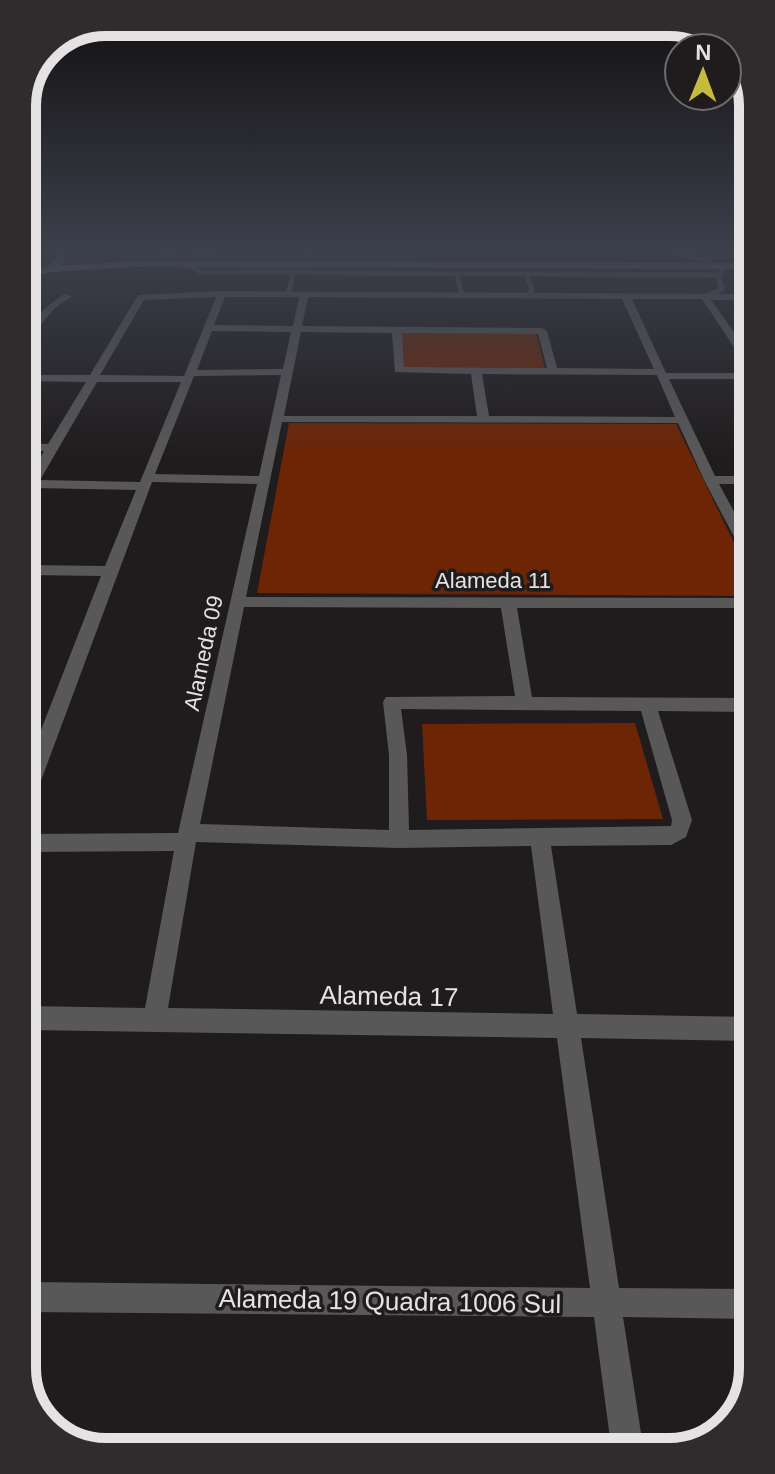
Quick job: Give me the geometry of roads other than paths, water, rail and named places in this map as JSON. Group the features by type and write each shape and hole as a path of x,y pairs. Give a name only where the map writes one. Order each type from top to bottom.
{"street":[{"path":"36,477 127,320"},
{"path":"36,745 213,320"},
{"name":"Alameda 09","path":"154,1021 187,837 297,320"},
{"path":"636,320 710,480 739,534"},
{"path":"720,320 739,347"},
{"path":"210,327 397,330 466,325 542,331 553,371"},
{"path":"397,330 399,370 739,376"},
{"path":"476,371 484,421"},
{"path":"36,378 287,372"},
{"path":"276,419 683,420"},
{"path":"36,447 53,448"},
{"path":"36,489 146,482 265,480"},
{"path":"710,480 739,480"},
{"path":"36,570 110,571"},
{"path":"508,601 524,702"},
{"name":"Alameda 11","path":"236,602 739,603"},
{"path":"399,839 398,755 392,702 739,705"},
{"path":"36,843 187,837 399,839 671,836 679,831 682,820 648,705"},
{"path":"540,838 626,1438"},
{"name":"Alameda 17","path":"36,1018 739,1029"},
{"name":"Alameda 19 Quadra 1006 Sul","path":"36,1297 739,1304"}]}
